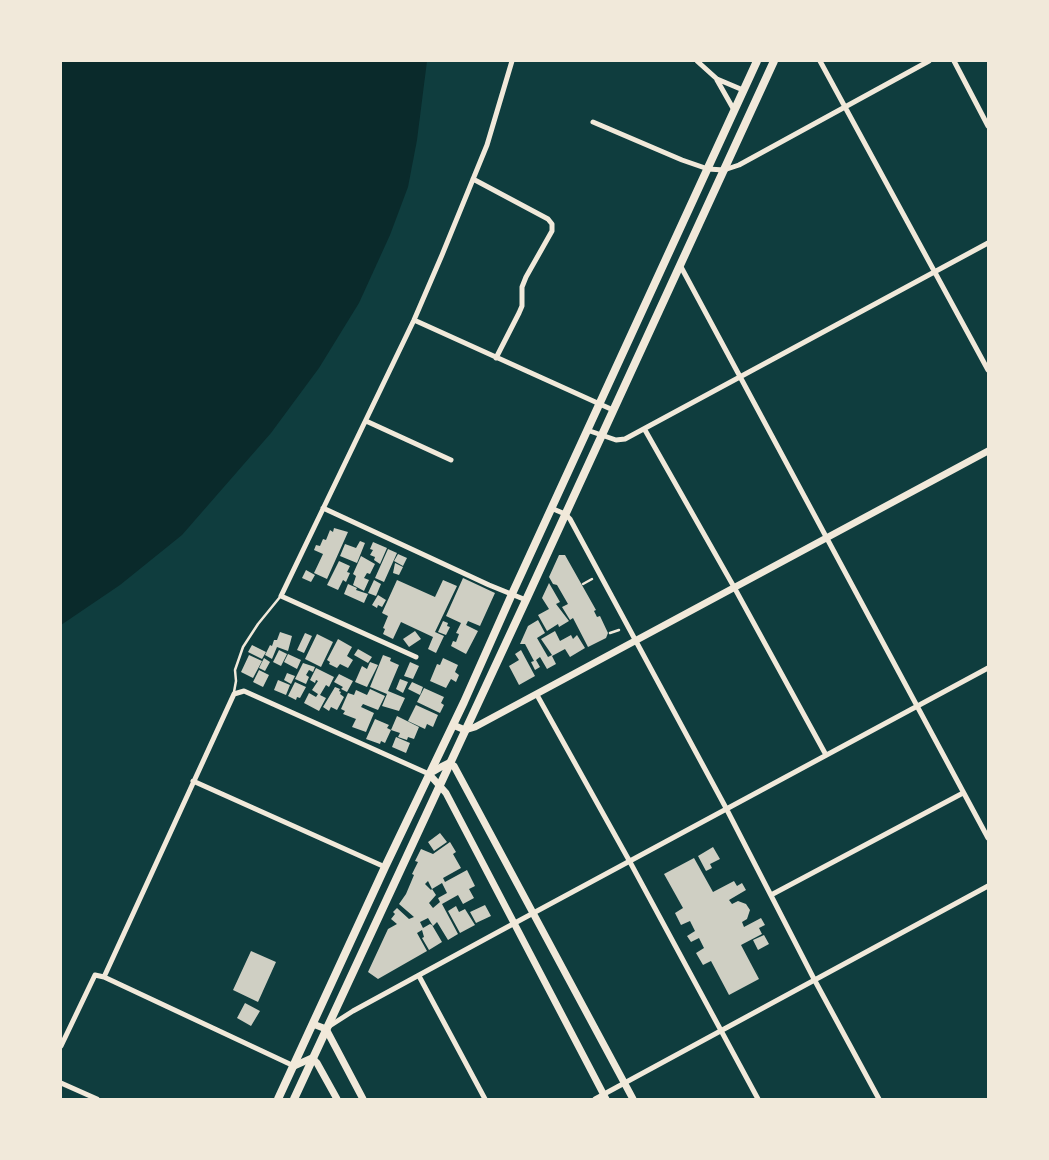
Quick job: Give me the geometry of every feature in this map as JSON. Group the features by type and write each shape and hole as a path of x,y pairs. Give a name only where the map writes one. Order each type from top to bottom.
{"main road":[{"path":"278,1099 453,725 756,61"},
{"path":"294,1099 774,61"}],"street":[{"path":"416,657 281,596 414,320 496,119 512,61"},
{"path":"697,61 717,79 743,90"},
{"path":"820,61 988,370"},
{"path":"593,122 667,154 708,169 724,170 739,165 930,61"},
{"path":"954,61 988,126"},
{"path":"717,79 734,110"},
{"path":"473,179 548,218 552,224 552,231 522,287 522,306 496,358"},
{"path":"587,430 616,440 625,439 645,430 988,243"},
{"path":"680,265 988,838"},
{"path":"414,320 613,410"},
{"path":"366,421 451,460"},
{"path":"645,430 734,587 826,756"},
{"path":"453,725 465,730 475,727 988,451"},
{"path":"323,508 526,600"},
{"path":"551,508 565,514 570,520 726,808 814,979 879,1099"},
{"path":"326,1029 354,1011 726,808 988,668"},
{"path":"104,977 234,694 244,692 429,774 439,785 446,793 605,1096"},
{"path":"537,695 758,1099"},
{"path":"429,774 449,763 458,772 632,1099"},
{"path":"193,781 385,867"},
{"path":"771,895 963,793"},
{"path":"595,1099 605,1096 624,1083 988,886"},
{"path":"61,1046 95,974 294,1066 312,1058 317,1062 337,1099"},
{"path":"419,976 485,1099"},
{"path":"314,1024 326,1029 363,1099"},
{"path":"61,1083 97,1099"}],"lane":[{"path":"234,694 236,682 234,670 243,648 258,624 281,596"}],"path":[{"path":"583,584 592,579"},
{"path":"610,633 619,630"}],"water":[{"path":"61,61 427,61 417,140 408,187 390,235 359,303 319,368 271,433 182,535 120,585 61,625"}],"building":[{"path":"334,528 348,532 327,579 314,573 323,554 314,550 316,545 320,546 323,539 326,540 330,530 333,532"},
{"path":"360,541 365,543 357,563 340,556 345,544 356,548"},
{"path":"373,542 387,548 380,564 374,560 375,557 370,555 373,550 370,549"},
{"path":"388,549 397,553 384,582 375,578"},
{"path":"398,554 407,558 403,566 394,561"},
{"path":"559,555 565,555 596,610 594,611 597,617 600,616 608,633 606,638 588,647 573,618 570,620 562,607 568,604 557,585 553,584 549,577"},
{"path":"361,556 375,564 370,574 367,573 364,578 369,580 364,591 353,585 356,576 353,574"},
{"path":"339,561 350,566 347,572 350,573 346,582 343,580 338,590 327,585"},
{"path":"395,563 403,567 399,575 393,573"},
{"path":"306,570 315,575 311,582 302,578"},
{"path":"463,578 495,593 480,626 468,621 466,625 478,631 466,654 451,646 453,641 456,642 459,634 456,633 461,623 446,616"},
{"path":"374,580 381,584 376,596 368,593"},
{"path":"397,580 435,597 443,580 457,586 435,632 444,636 436,653 428,649 433,637 401,622 393,639 383,634 385,629 383,628 388,616 382,613"},
{"path":"549,583 560,602 556,604 569,621 559,627 558,624 547,631 538,615 549,609 542,598"},
{"path":"348,584 357,588 356,590 368,594 364,603 344,594"},
{"path":"378,595 386,600 382,607 378,605 377,608 372,605"},
{"path":"538,620 545,633 537,638 548,657 552,655 541,639 555,631 560,641 571,635 573,639 577,635 585,648 570,657 565,649 552,656 556,664 547,669 540,657 536,660 540,667 535,670 531,662 534,661 525,644 520,644 528,626"},
{"path":"443,621 448,623 447,626 450,627 446,635 438,632"},
{"path":"415,631 421,639 409,647 403,639"},
{"path":"280,632 292,636 288,651 277,647 272,659 265,655 274,640 277,640"},
{"path":"305,633 312,636 304,653 297,650"},
{"path":"317,634 333,642 321,667 305,659"},
{"path":"338,639 352,647 347,656 353,660 348,668 340,664 337,668 329,664 330,662 327,660"},
{"path":"252,645 266,652 262,659 248,652"},
{"path":"358,649 372,657 368,663 354,655"},
{"path":"279,650 287,654 281,666 273,662"},
{"path":"521,650 535,676 519,685 509,666 519,660 515,654"},
{"path":"288,654 301,660 297,669 284,662"},
{"path":"249,655 262,661 253,678 241,672"},
{"path":"383,655 391,658 390,661 399,665 388,691 405,698 399,711 382,706 387,694 370,687"},
{"path":"264,658 270,662 265,671 259,668"},
{"path":"443,658 458,665 455,672 459,675 456,682 451,679 446,688 430,681 437,664 440,665"},
{"path":"370,662 378,665 367,687 355,682 362,666 367,669"},
{"path":"410,662 419,666 413,679 404,676"},
{"path":"303,663 315,667 313,672 309,670 306,675 309,677 306,684 295,679"},
{"path":"316,668 334,677 329,687 326,685 320,695 326,698 319,711 304,703 309,693 316,697 318,694 312,690 318,681 316,680 315,683 310,680"},
{"path":"259,670 269,675 263,687 253,682"},
{"path":"287,673 295,676 291,684 284,680"},
{"path":"339,674 353,681 347,692 341,689 343,687 334,682"},
{"path":"400,679 408,682 403,693 396,689"},
{"path":"278,680 290,685 286,695 274,690"},
{"path":"295,682 306,687 300,698 297,697 296,700 288,696"},
{"path":"412,682 423,687 420,695 408,689"},
{"path":"335,687 340,689 340,694 344,697 337,710 331,707 329,711 323,707"},
{"path":"424,688 444,697 441,703 444,705 440,713 417,702"},
{"path":"370,689 385,696 378,710 363,704 361,707 374,713 366,732 352,727 356,719 343,714 345,711 341,709 348,693 354,695 356,690 367,695"},
{"path":"416,705 438,715 433,727 427,724 425,729 408,721"},
{"path":"397,716 419,727 414,739 408,737 407,740 398,737 400,733 391,730"},
{"path":"375,719 389,725 387,728 391,730 385,743 381,741 380,744 366,739"},
{"path":"396,737 410,743 406,753 392,747"},
{"path":"440,833 447,842 434,851 428,842"},
{"path":"450,842 456,852 453,854 461,868 443,878 445,882 467,870 475,886 469,889 474,898 463,904 458,895 442,904 458,934 448,940 437,922 433,926 428,918 420,922 423,928 430,924 432,925 442,942 429,950 422,938 424,937 422,930 417,933 427,951 378,979 368,972 388,929 397,924 391,919 395,914 393,912 397,908 409,919 414,917 399,904 406,894 414,875 412,874 418,862 415,861 421,849 433,854","holes":["428,881 432,889 425,884","442,883 447,893 438,898 440,902 433,908 429,903 436,895 432,889"]},
{"path":"713,847 720,859 710,864 712,868 706,871 698,856"},
{"path":"694,858 713,892 734,881 737,886 742,883 746,890 729,900 732,904 738,901 746,904 750,910 747,919 742,922 744,927 761,918 765,925 759,928 762,934 741,945 759,979 729,995 711,961 703,965 696,953 704,948 699,938 691,942 687,936 695,931 690,921 681,925 675,913 683,908 664,874"},
{"path":"485,905 491,916 476,923 470,912"},
{"path":"456,906 459,912 465,909 475,925 460,933 448,911"},
{"path":"764,935 769,944 758,950 753,940"},
{"path":"251,951 276,962 258,1002 233,990"},
{"path":"245,1003 260,1011 251,1026 237,1018"}]}
